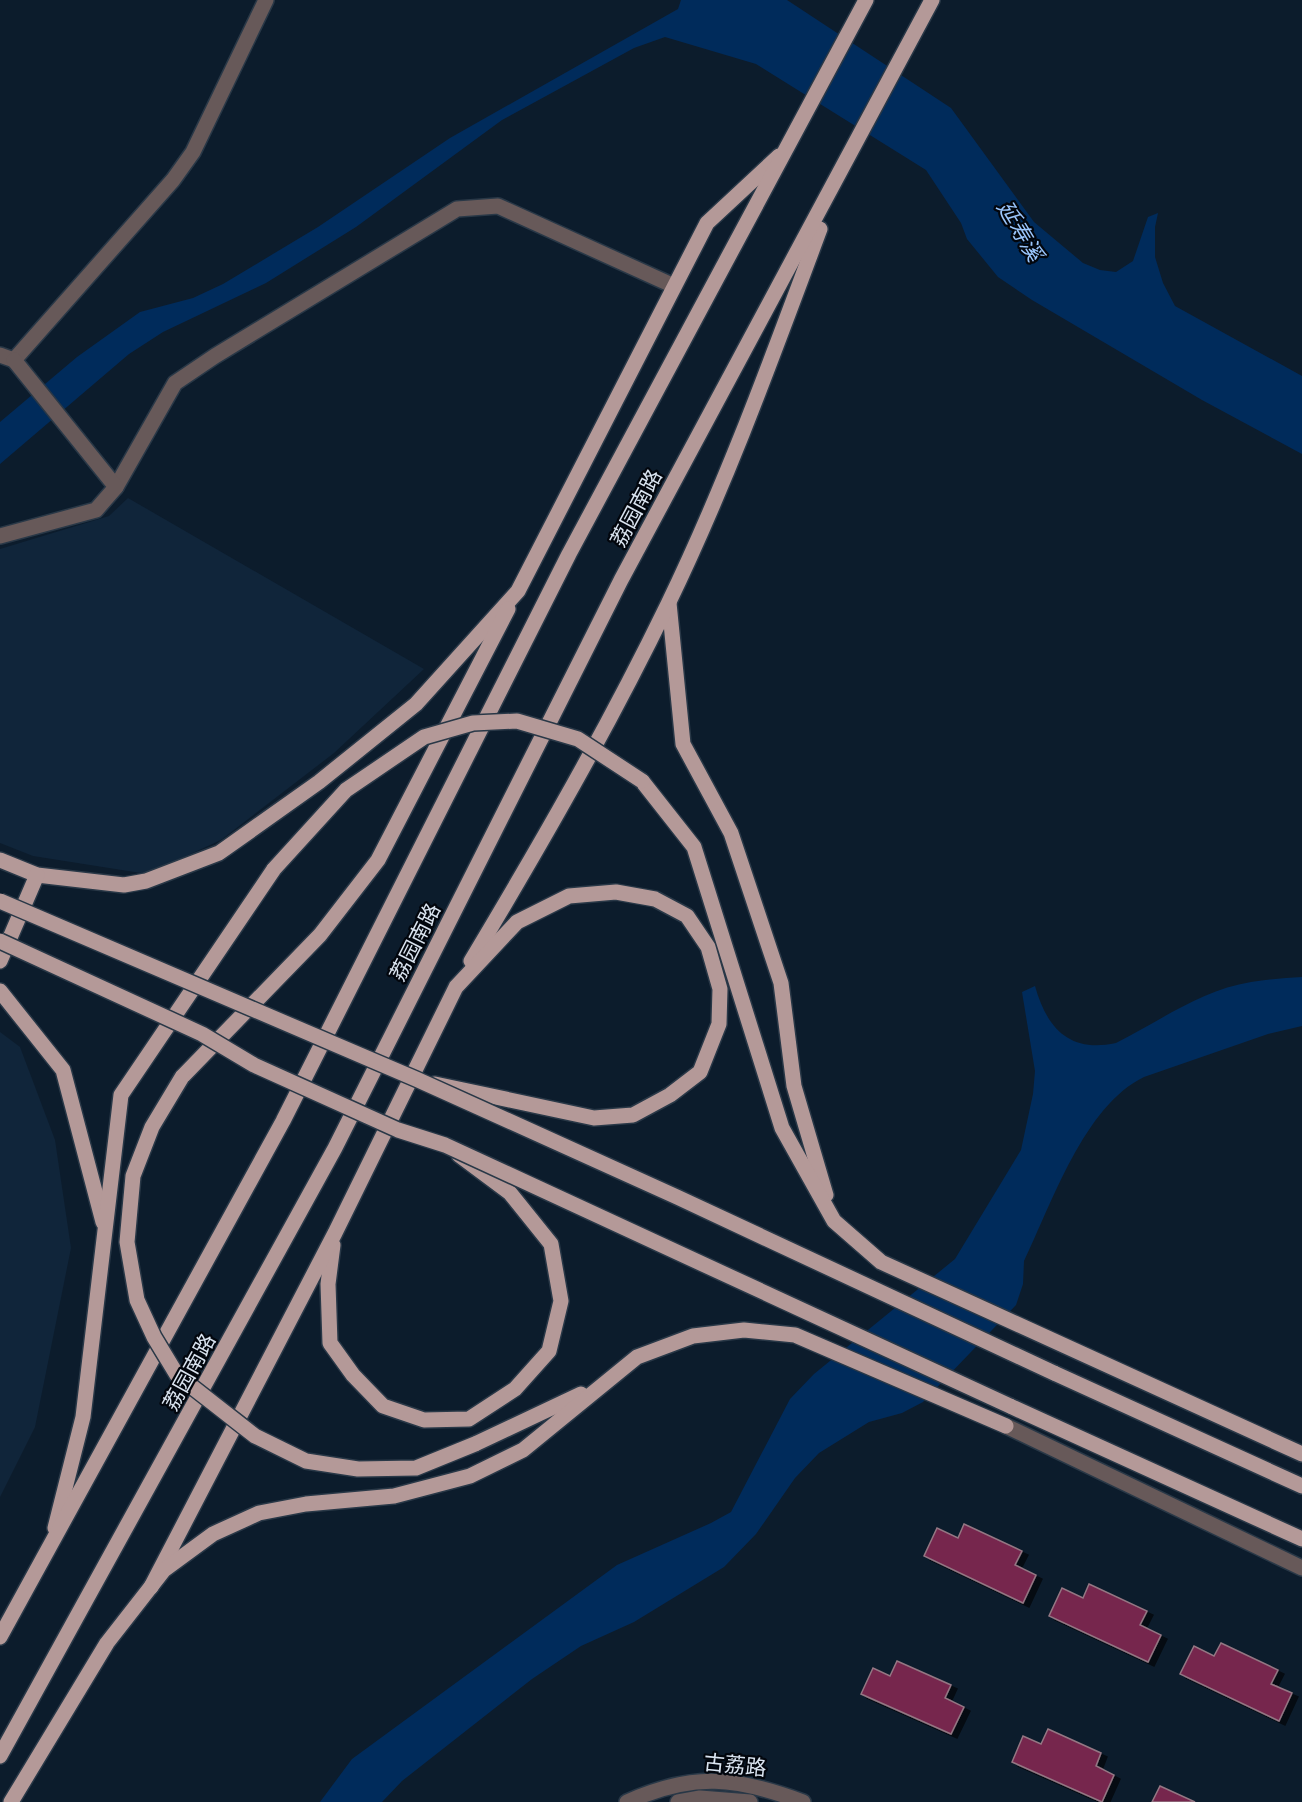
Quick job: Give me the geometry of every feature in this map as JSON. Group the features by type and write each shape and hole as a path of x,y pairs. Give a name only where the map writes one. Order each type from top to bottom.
{"main road":[{"name":"荔园南路","path":"0,1637 283,1121 569,554 790,146 866,0"},
{"name":"荔园南路","path":"0,1756 335,1148 621,580 932,0"},
{"path":"604,1383 475,1444 416,1468 358,1469 306,1461 255,1436 177,1375 154,1337 137,1300 127,1242 133,1176 152,1126 182,1077 320,935 378,860 707,223 790,146"},
{"path":"151,1587 335,1233 456,987 560,812 669,603 764,382 838,179"},
{"path":"0,861 37,875 124,885 146,881 219,853 319,782 416,704 518,591"},
{"path":"669,603 683,744 731,833 781,982 794,1086 834,1221"},
{"path":"49,1550 83,1417 121,1095 274,869 346,790 424,737 473,723 517,721 578,739 642,781 694,847 782,1128 834,1221 881,1262 1062,1342 1302,1454"},
{"path":"0,961 37,875"},
{"path":"416,1079 594,1118 633,1115 670,1095 700,1072 719,1024 720,989 708,947 687,916 655,898 616,892 569,896 517,922 456,987"},
{"path":"0,901 416,1079 1302,1486"},
{"path":"0,941 202,1034 265,1070 398,1130 445,1145 1302,1539"},
{"path":"0,991 63,1070 105,1230"},
{"path":"335,1233 328,1284 330,1343 353,1375 383,1406 424,1420 469,1419 515,1389 549,1351 561,1300 551,1244 510,1193 445,1145"},
{"path":"11,1802 107,1643 164,1570 213,1534 259,1513 306,1504 394,1496 470,1476 523,1450 637,1357 693,1336 744,1330 795,1335 837,1351 1006,1426"},
{"path":"1282,1530 1302,1545"}],"street":[{"path":"116,487 10,358 173,180 193,152 266,0"},
{"path":"0,536 96,510 116,487 175,383 215,356 457,209 498,206 674,286"},
{"path":"1006,1426 1302,1568"},
{"name":"古荔路","path":"627,1802 643,1794 701,1780 760,1786 803,1802"},
{"name":"古荔路","path":"678,1802 700,1798 750,1802"}],"shaded area":[{"path":"128,498 424,669 334,753 221,840 147,874 33,856 0,843 0,549 109,516"},
{"path":"0,1032 20,1047 55,1140 71,1248 35,1427 0,1497"}],"water":[{"name":"延寿溪","path":"681,0 787,0 951,108 1034,222 1083,263 1100,270 1116,272 1133,261 1148,217 1158,213 1155,227 1155,257 1163,283 1175,306 1302,376 1302,454 1202,400 1032,300 998,277 967,239 961,223 926,170 756,64 665,37 634,48 502,120 356,227 266,283 163,332 129,354 0,464 0,422 77,357 140,312 193,298 223,284 318,227 450,138 678,9"},
{"path":"1302,977 1302,1026 1268,1034 1144,1077 1123,1091 1104,1110 1087,1133 1058,1185 1024,1261 1023,1284 1016,1305 923,1402 902,1413 869,1422 819,1453 795,1478 756,1534 724,1567 634,1622 581,1646 532,1679 402,1781 382,1802 320,1802 352,1759 617,1565 731,1512 790,1399 814,1374 955,1259 1021,1150 1033,1094 1035,1071 1022,992 1035,986 1046,1014 1054,1026 1073,1041 1100,1045 1116,1043 1181,1007 1215,992 1251,982"}],"building":[{"path":"964,1524 1022,1551 1015,1565 1036,1575 1023,1603 924,1556 937,1528 958,1538"},
{"path":"1089,1584 1147,1611 1140,1625 1161,1635 1148,1662 1049,1616 1062,1588 1083,1598"},
{"path":"1221,1643 1278,1670 1271,1684 1292,1693 1279,1721 1180,1674 1194,1646 1214,1656"},
{"path":"897,1661 951,1685 945,1698 964,1707 951,1734 861,1694 873,1668 890,1676"},
{"path":"1048,1729 1101,1753 1096,1766 1114,1775 1102,1802 1012,1762 1023,1736 1041,1744"},
{"path":"1160,1786 1195,1802 1152,1802"}]}
